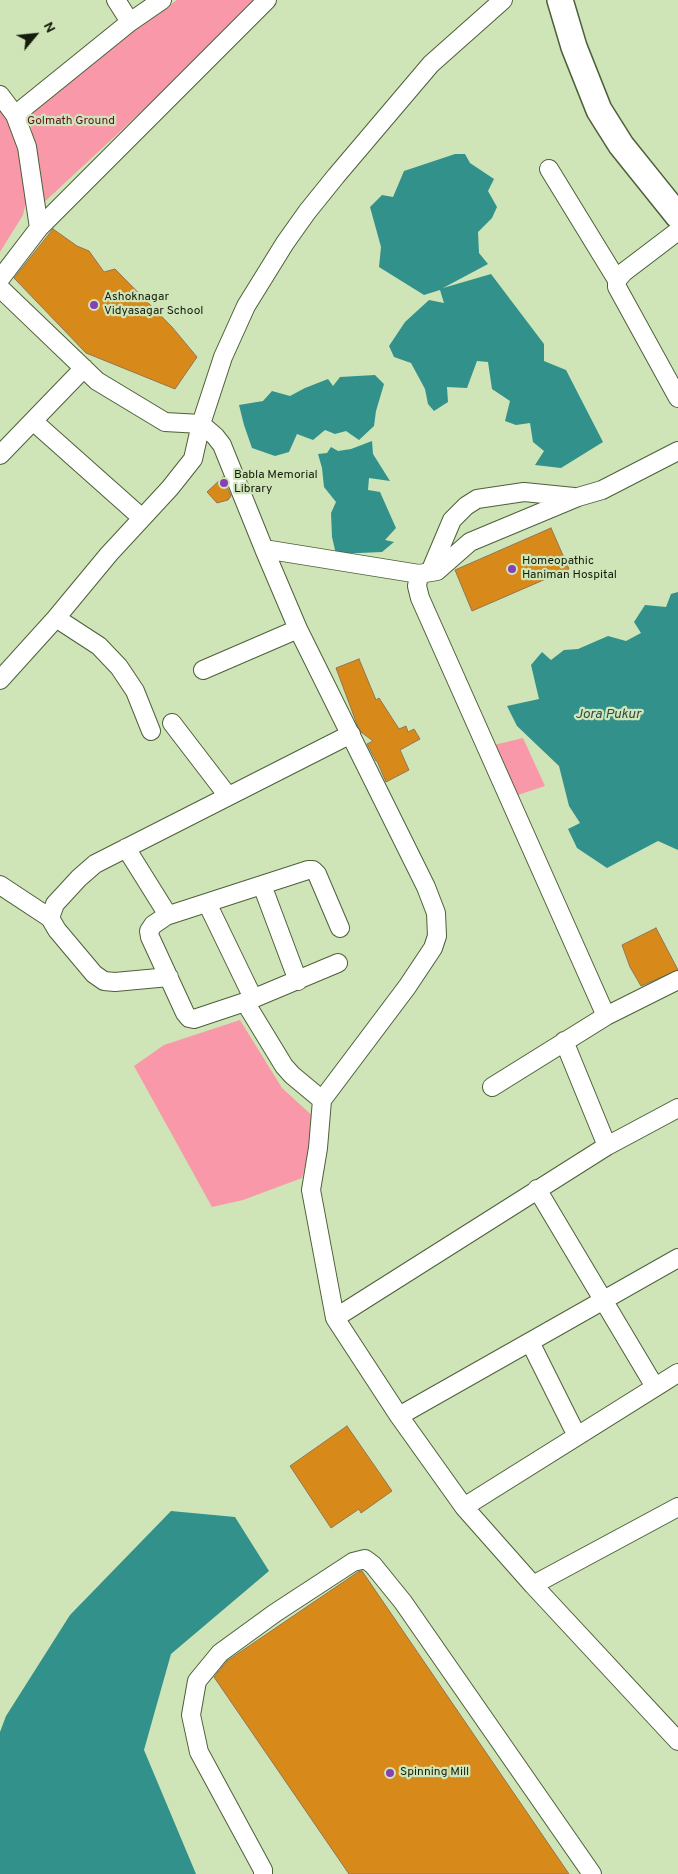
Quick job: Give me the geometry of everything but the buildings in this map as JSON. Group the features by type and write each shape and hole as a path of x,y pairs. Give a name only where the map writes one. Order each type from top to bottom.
{"main road":[{"path":"560,0 574,47 599,110 621,145 678,216"}],"street":[{"path":"116,0 130,22"},
{"path":"15,115 130,22 162,0"},
{"path":"0,279 39,228 266,0"},
{"path":"0,680 56,618 109,554 170,488 192,459 201,424 224,357 246,306 290,235 336,176 431,64 503,0"},
{"path":"0,95 15,115 27,147 39,228"},
{"path":"549,169 617,280 617,287 678,398"},
{"path":"617,280 624,272 678,231"},
{"path":"0,288 97,381 165,422 201,424 222,445 298,629 426,887 436,913 437,936 433,948 407,987 322,1100 318,1148 311,1190 335,1318 399,1416 464,1507 533,1585 675,1732"},
{"path":"0,455 84,368"},
{"path":"33,421 142,518"},
{"path":"264,549 424,573 437,571 470,542 578,497 602,490 678,450"},
{"path":"578,497 524,492 476,499 452,520 416,586 606,1016"},
{"path":"56,618 99,646 119,667 135,690 151,730"},
{"path":"203,670 298,629"},
{"path":"172,723 228,796"},
{"path":"50,918 55,904 95,864 351,734"},
{"path":"126,848 166,912 166,916"},
{"path":"338,963 298,981 194,1019 190,1018 185,1012 150,937 149,930 166,916 308,870 313,870 317,874 340,928"},
{"path":"0,885 50,918 57,930 94,974 104,981 115,982 169,977"},
{"path":"262,885 298,981"},
{"path":"207,903 249,1000 284,1066 322,1100"},
{"path":"492,1087 606,1016 678,980"},
{"path":"564,1041 607,1146"},
{"path":"335,1318 607,1146 678,1108"},
{"path":"537,1189 655,1387"},
{"path":"399,1416 678,1258"},
{"path":"530,1342 577,1436"},
{"path":"464,1507 678,1373"},
{"path":"533,1585 678,1507"},
{"path":"263,1874 263,1870 199,1752 191,1715 197,1681 220,1653 275,1613 353,1562 365,1560 373,1565 403,1602 592,1874"}],"green space":[{"name":"Golmath Ground","path":"177,0 261,0 38,208 29,102"},
{"path":"0,86 13,101 32,177 23,215 0,252"},
{"path":"523,738 545,786 515,796 494,745"},
{"path":"240,1020 282,1088 317,1120 302,1178 243,1200 212,1207 134,1066 164,1045"}],"water":[{"path":"455,154 465,154 470,163 494,179 488,191 497,207 492,218 478,232 479,253 488,264 443,288 491,274 544,344 544,361 566,370 603,442 561,468 535,465 544,451 533,442 530,423 516,425 505,421 510,401 492,389 488,362 477,361 467,388 447,387 448,402 434,411 428,404 425,389 411,363 394,357 389,346 405,322 429,300 444,303 440,290 424,295 379,267 381,247 370,207 382,195 393,197 404,171"},
{"path":"375,375 384,384 376,411 374,426 359,440 346,431 335,434 325,430 313,440 297,434 289,452 275,456 252,448 239,405 263,401 272,391 290,396 328,379 333,386 340,377"},
{"path":"372,441 373,454 390,481 369,478 368,490 380,492 396,528 385,540 394,542 382,552 336,554 332,537 331,513 336,502 324,487 318,454 327,453 331,447 338,451 351,449"},
{"name":"Jora Pukur","path":"678,592 678,850 658,841 607,868 577,848 568,829 580,823 569,806 559,766 517,726 507,706 539,699 531,665 542,652 551,660 564,650 578,649 608,636 626,641 641,633 634,622 645,605 666,607 671,594"},
{"path":"171,1511 235,1517 269,1571 171,1654 144,1750 196,1874 0,1874 0,1732 6,1716 70,1615"}],"place":[{"name":"Ashoknagar Vidyasagar School","path":"94,305"},
{"name":"Babla Memorial Library","path":"224,483"},
{"name":"Homeopathic Haniman Hospital","path":"512,569"},
{"name":"Spinning Mill","path":"390,1773"}]}
